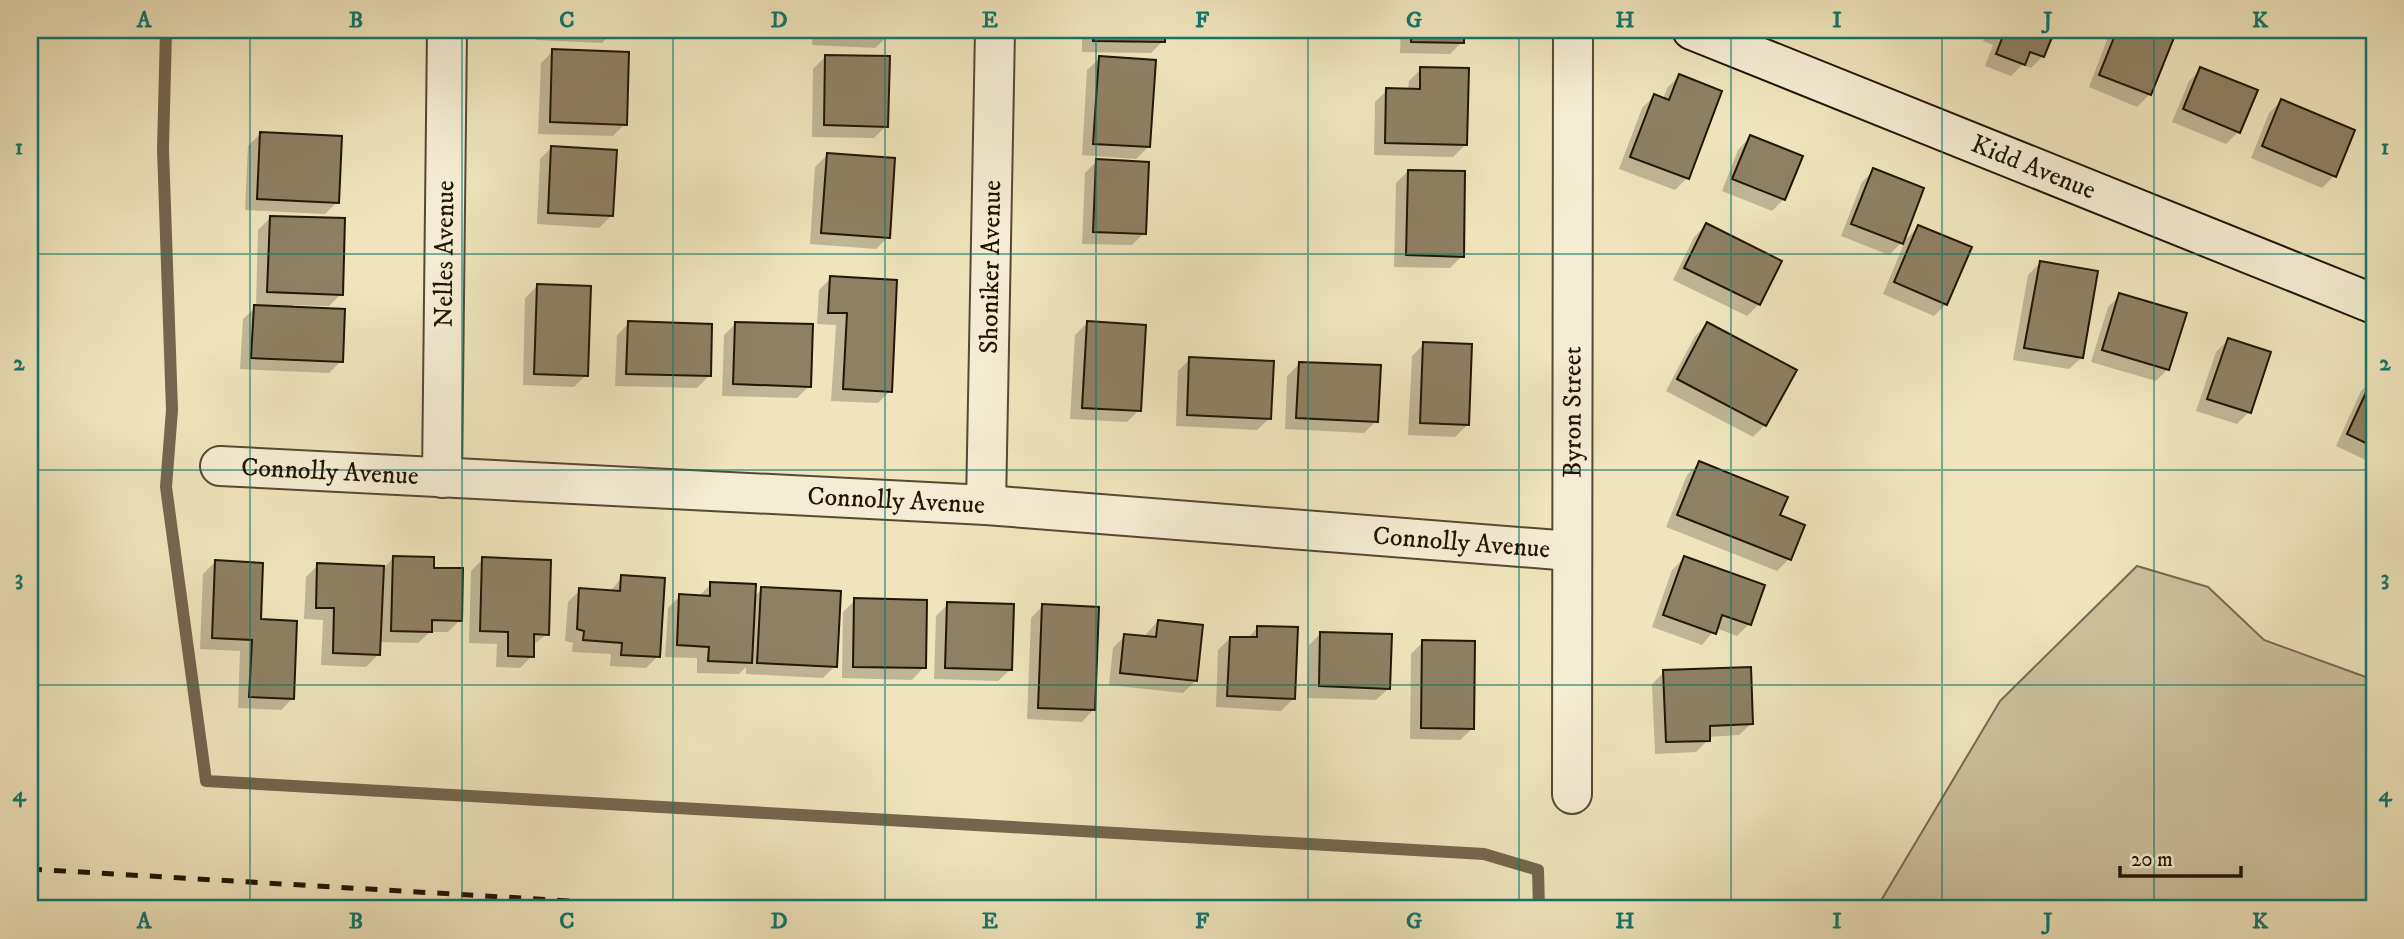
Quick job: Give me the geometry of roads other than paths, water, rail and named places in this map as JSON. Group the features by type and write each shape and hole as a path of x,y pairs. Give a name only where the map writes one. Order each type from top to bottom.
{"street":[{"name":"Nelles Avenue","path":"442,478 447,30"},
{"name":"Shoniker Avenue","path":"986,505 995,30"},
{"name":"Byron Street","path":"1572,794 1573,30"},
{"name":"Kidd Avenue","path":"1692,30 2374,304"},
{"name":"Connolly Avenue","path":"220,466 986,505 1571,551"}],"waterway":[{"path":"166,30 163,149 172,410 166,487 206,781 1484,854 1538,870 1539,909"}],"railway":[{"path":"30,869 706,909"}]}
